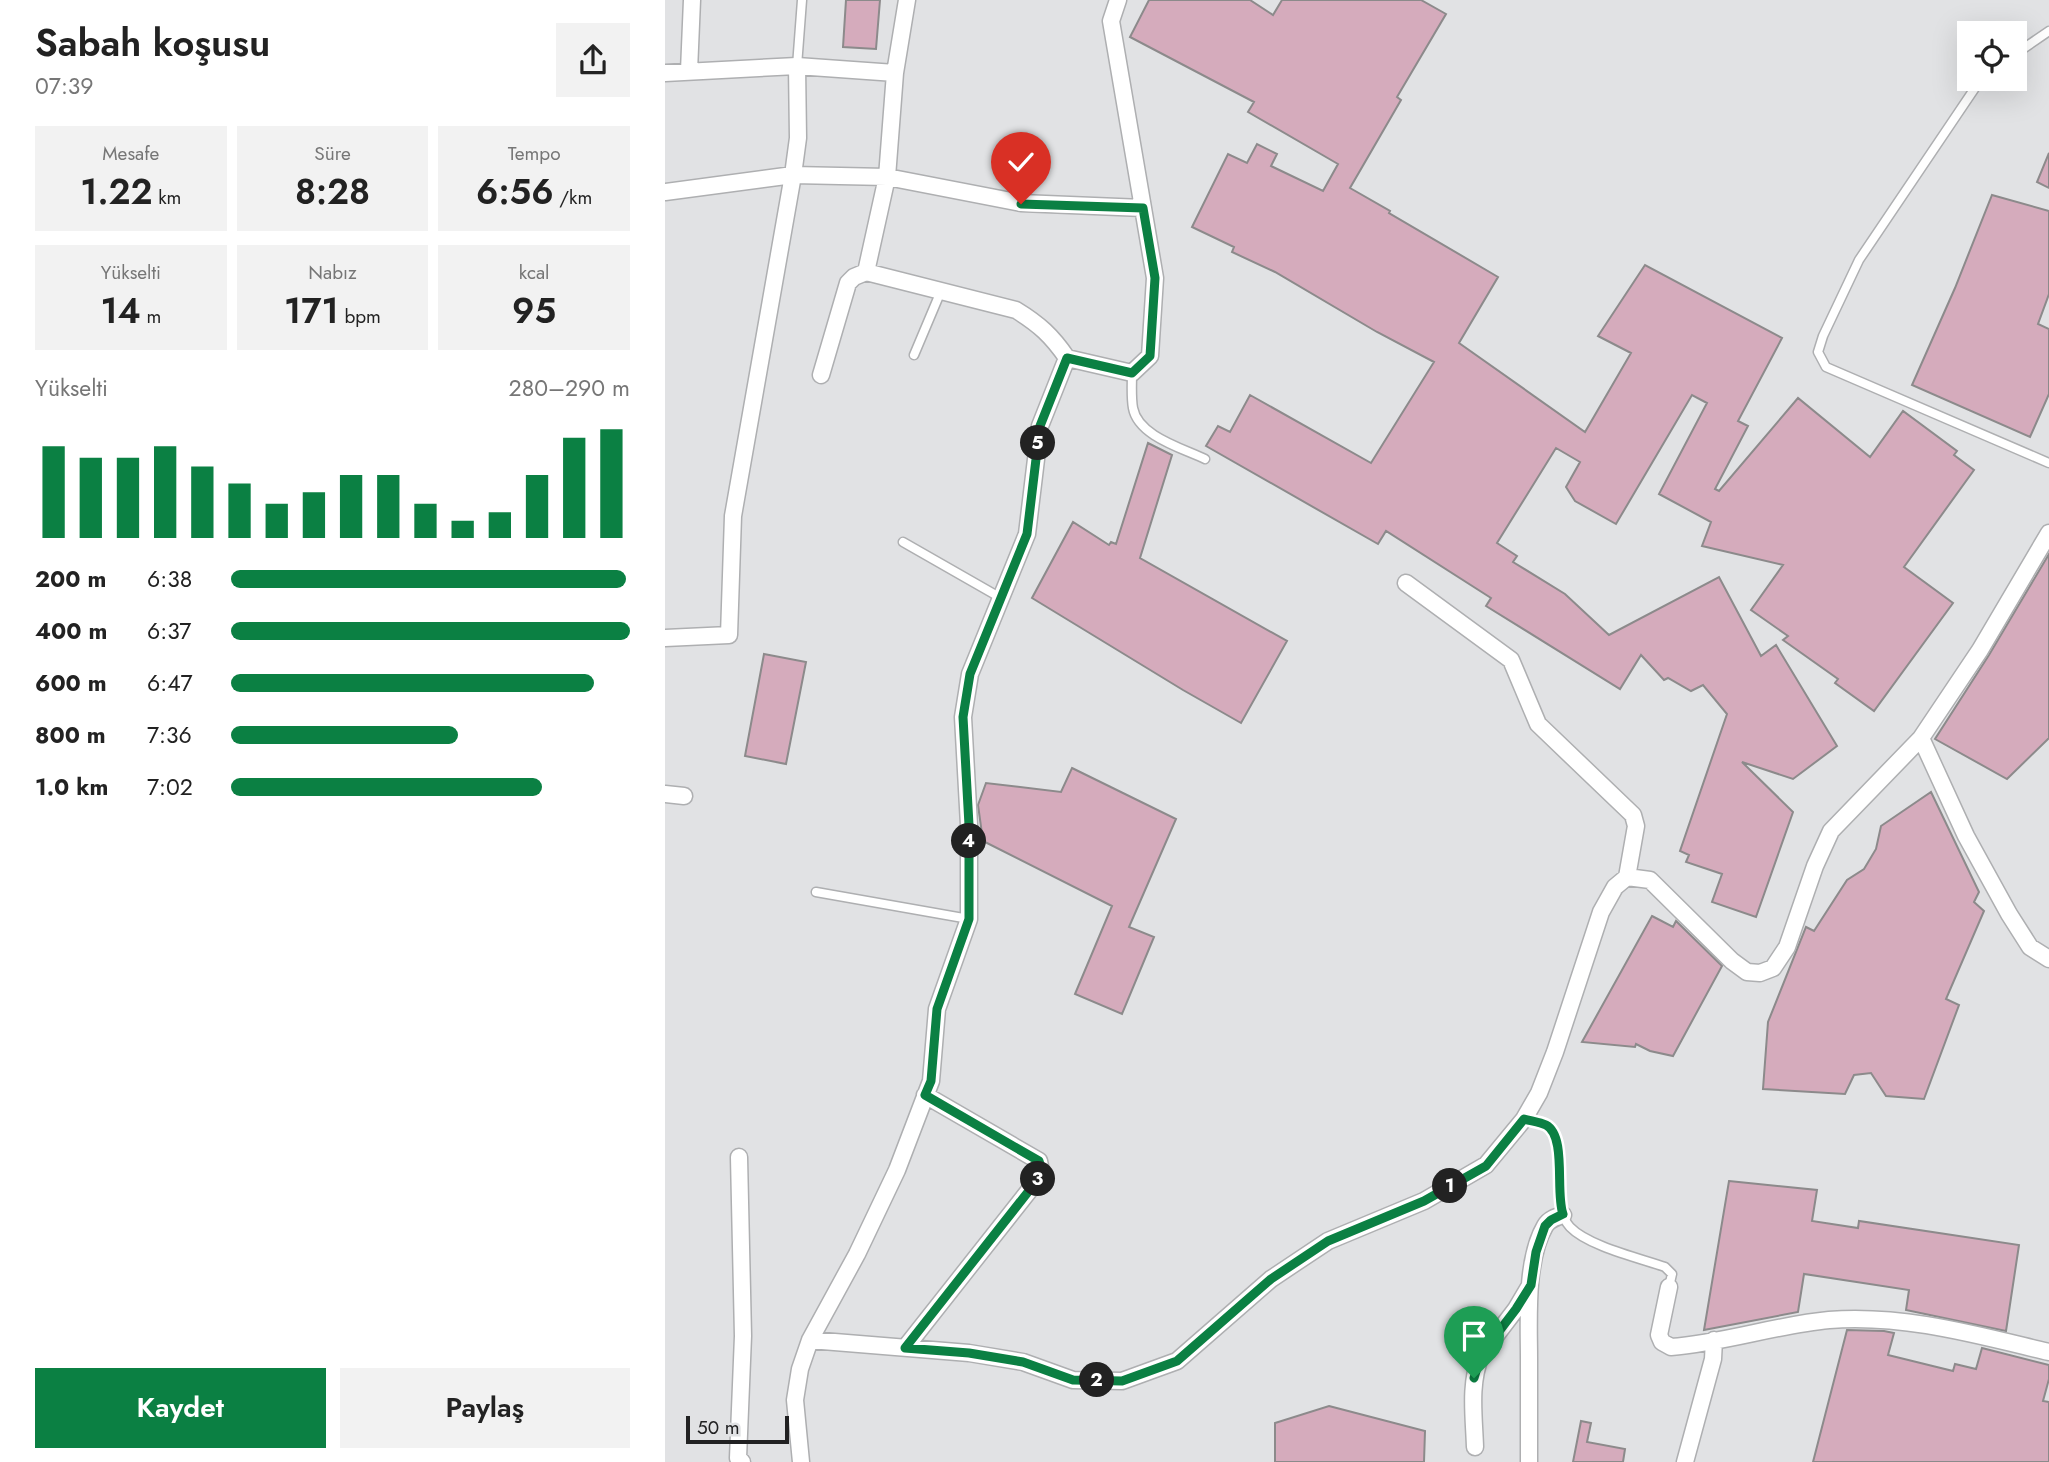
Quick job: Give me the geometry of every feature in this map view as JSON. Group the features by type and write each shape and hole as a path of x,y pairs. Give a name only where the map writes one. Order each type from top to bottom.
{"street":[{"path":"689,71 692,0"},
{"path":"866,272 887,177 895,73 907,0"},
{"path":"821,375 848,283 866,272 1016,310 1036,322 1067,358 1132,373 1150,356 1155,278 1111,21 1118,0"},
{"path":"665,638 729,635 733,516 793,175 798,138 797,66"},
{"path":"665,73 797,66 895,73"},
{"path":"665,192 793,175 887,177 1021,204 1143,208"},
{"path":"801,1462 795,1400 800,1369 810,1340 857,1254 897,1170 931,1081 937,1009 969,919 969,825 963,717 970,674 1027,534 1040,426 1067,358"},
{"path":"1627,877 1650,880 1732,961 1747,972 1761,973 1773,968 1787,947 1815,866 1831,831 1921,738 1980,650 2049,533"},
{"path":"810,1340 969,1353 1023,1362 1073,1380 1122,1381 1177,1361 1271,1279 1328,1241 1424,1201 1486,1166 1524,1119 1539,1093 1555,1052 1601,912 1615,887 1627,877 1636,826 1633,814 1538,723 1511,660 1406,583"},
{"path":"1921,738 1966,836 2009,914 2030,947 2049,959"},
{"path":"665,794 684,796"},
{"path":"905,1348 1039,1178 1041,1171 1039,1161 925,1095"},
{"path":"739,1157 743,1336 738,1458 742,1462"},
{"path":"1529,1462 1531,1285 1536,1252 1545,1226 1563,1214"},
{"path":"1475,1447 1474,1386 1478,1363 1531,1285"},
{"path":"1669,1287 1659,1335 1662,1342 1671,1347 1827,1320 1871,1320 1943,1327 2049,1352"},
{"path":"1685,1462 1713,1359 1714,1340"}],"lane":[{"path":"797,66 802,0"},
{"path":"2027,46 2049,31"},
{"path":"1973,91 1859,260 1818,352 1826,367 2049,463"},
{"path":"914,355 941,291"},
{"path":"1132,373 1133,407 1143,427 1205,459"},
{"path":"903,542 1001,598"},
{"path":"816,892 969,919"},
{"path":"1524,1119 1548,1126 1555,1135 1558,1147 1560,1205 1567,1226 1583,1239 1665,1267 1672,1275 1669,1287"}],"building":[{"path":"846,0 880,0 876,49 843,47"},
{"path":"1149,0 1250,0 1273,15 1282,0 1421,0 1446,14 1397,97 1401,100 1350,188 1498,277 1459,343 1585,432 1631,353 1598,336 1645,265 1782,338 1738,421 1748,426 1715,489 1719,491 1798,398 1870,457 1903,411 1957,451 1954,455 1974,470 1904,567 1953,603 1874,711 1835,683 1838,679 1783,640 1788,636 1751,610 1783,565 1702,546 1711,522 1659,494 1707,403 1692,395 1616,524 1575,501 1566,487 1580,462 1556,448 1497,543 1517,556 1513,562 1565,594 1609,635 1719,577 1761,656 1776,645 1837,746 1793,779 1742,762 1793,812 1756,917 1712,902 1722,874 1686,862 1689,855 1680,851 1727,714 1703,685 1691,691 1668,678 1664,680 1641,655 1620,689 1486,606 1491,598 1386,531 1378,544 1206,446 1218,426 1230,432 1250,395 1371,463 1434,362 1275,272 1232,252 1234,247 1192,227 1228,154 1247,163 1257,144 1277,154 1271,166 1323,191 1338,164 1248,112 1254,102 1130,37"},
{"path":"2049,153 2049,188 2037,182"},
{"path":"1992,195 2049,211 2049,294 2038,324 2049,329 2049,394 2030,437 1912,385"},
{"path":"1148,443 1172,455 1140,558 1287,641 1241,723 1032,598 1073,522 1109,545 1111,542 1116,544"},
{"path":"2049,554 2049,738 2007,779 1935,739"},
{"path":"764,654 806,662 786,764 745,756"},
{"path":"1072,768 1176,819 1129,927 1154,937 1122,1014 1075,994 1112,906 983,841 978,805 986,783 1061,792"},
{"path":"1931,792 1979,892 1974,902 1984,911 1946,999 1959,1005 1924,1099 1886,1096 1871,1073 1854,1075 1845,1094 1763,1089 1768,1022 1806,927 1814,931 1847,880 1864,869 1876,849 1881,826"},
{"path":"1652,916 1673,927 1676,921 1722,966 1673,1056 1650,1051 1636,1044 1635,1047 1582,1042"},
{"path":"1729,1181 1817,1190 1812,1221 1858,1228 1859,1221 2019,1245 2006,1331 1906,1310 1909,1290 1804,1274 1798,1312 1704,1330"},
{"path":"1847,1330 1894,1333 1888,1355 1953,1371 1955,1364 1976,1369 1982,1348 2049,1365 2049,1379 2043,1401 2049,1402 2049,1462 1813,1462"},
{"path":"1329,1406 1425,1431 1424,1462 1275,1462 1275,1423"},
{"path":"1581,1421 1591,1423 1587,1442 1625,1449 1623,1462 1573,1462"}],"route":[{"path":"1021,204 1143,208 1155,278 1150,356 1132,373 1067,358 1040,426 1027,534 970,674 963,717 969,825 969,919 937,1009 931,1081 925,1095 1039,1161 1041,1171 1039,1178 905,1348 969,1353 1023,1362 1073,1380 1122,1381 1177,1361 1271,1279 1328,1241 1424,1201 1486,1166 1524,1119 1548,1126 1555,1135 1563,1214 1545,1226 1536,1252 1531,1285 1481,1355 1474,1378"}]}
